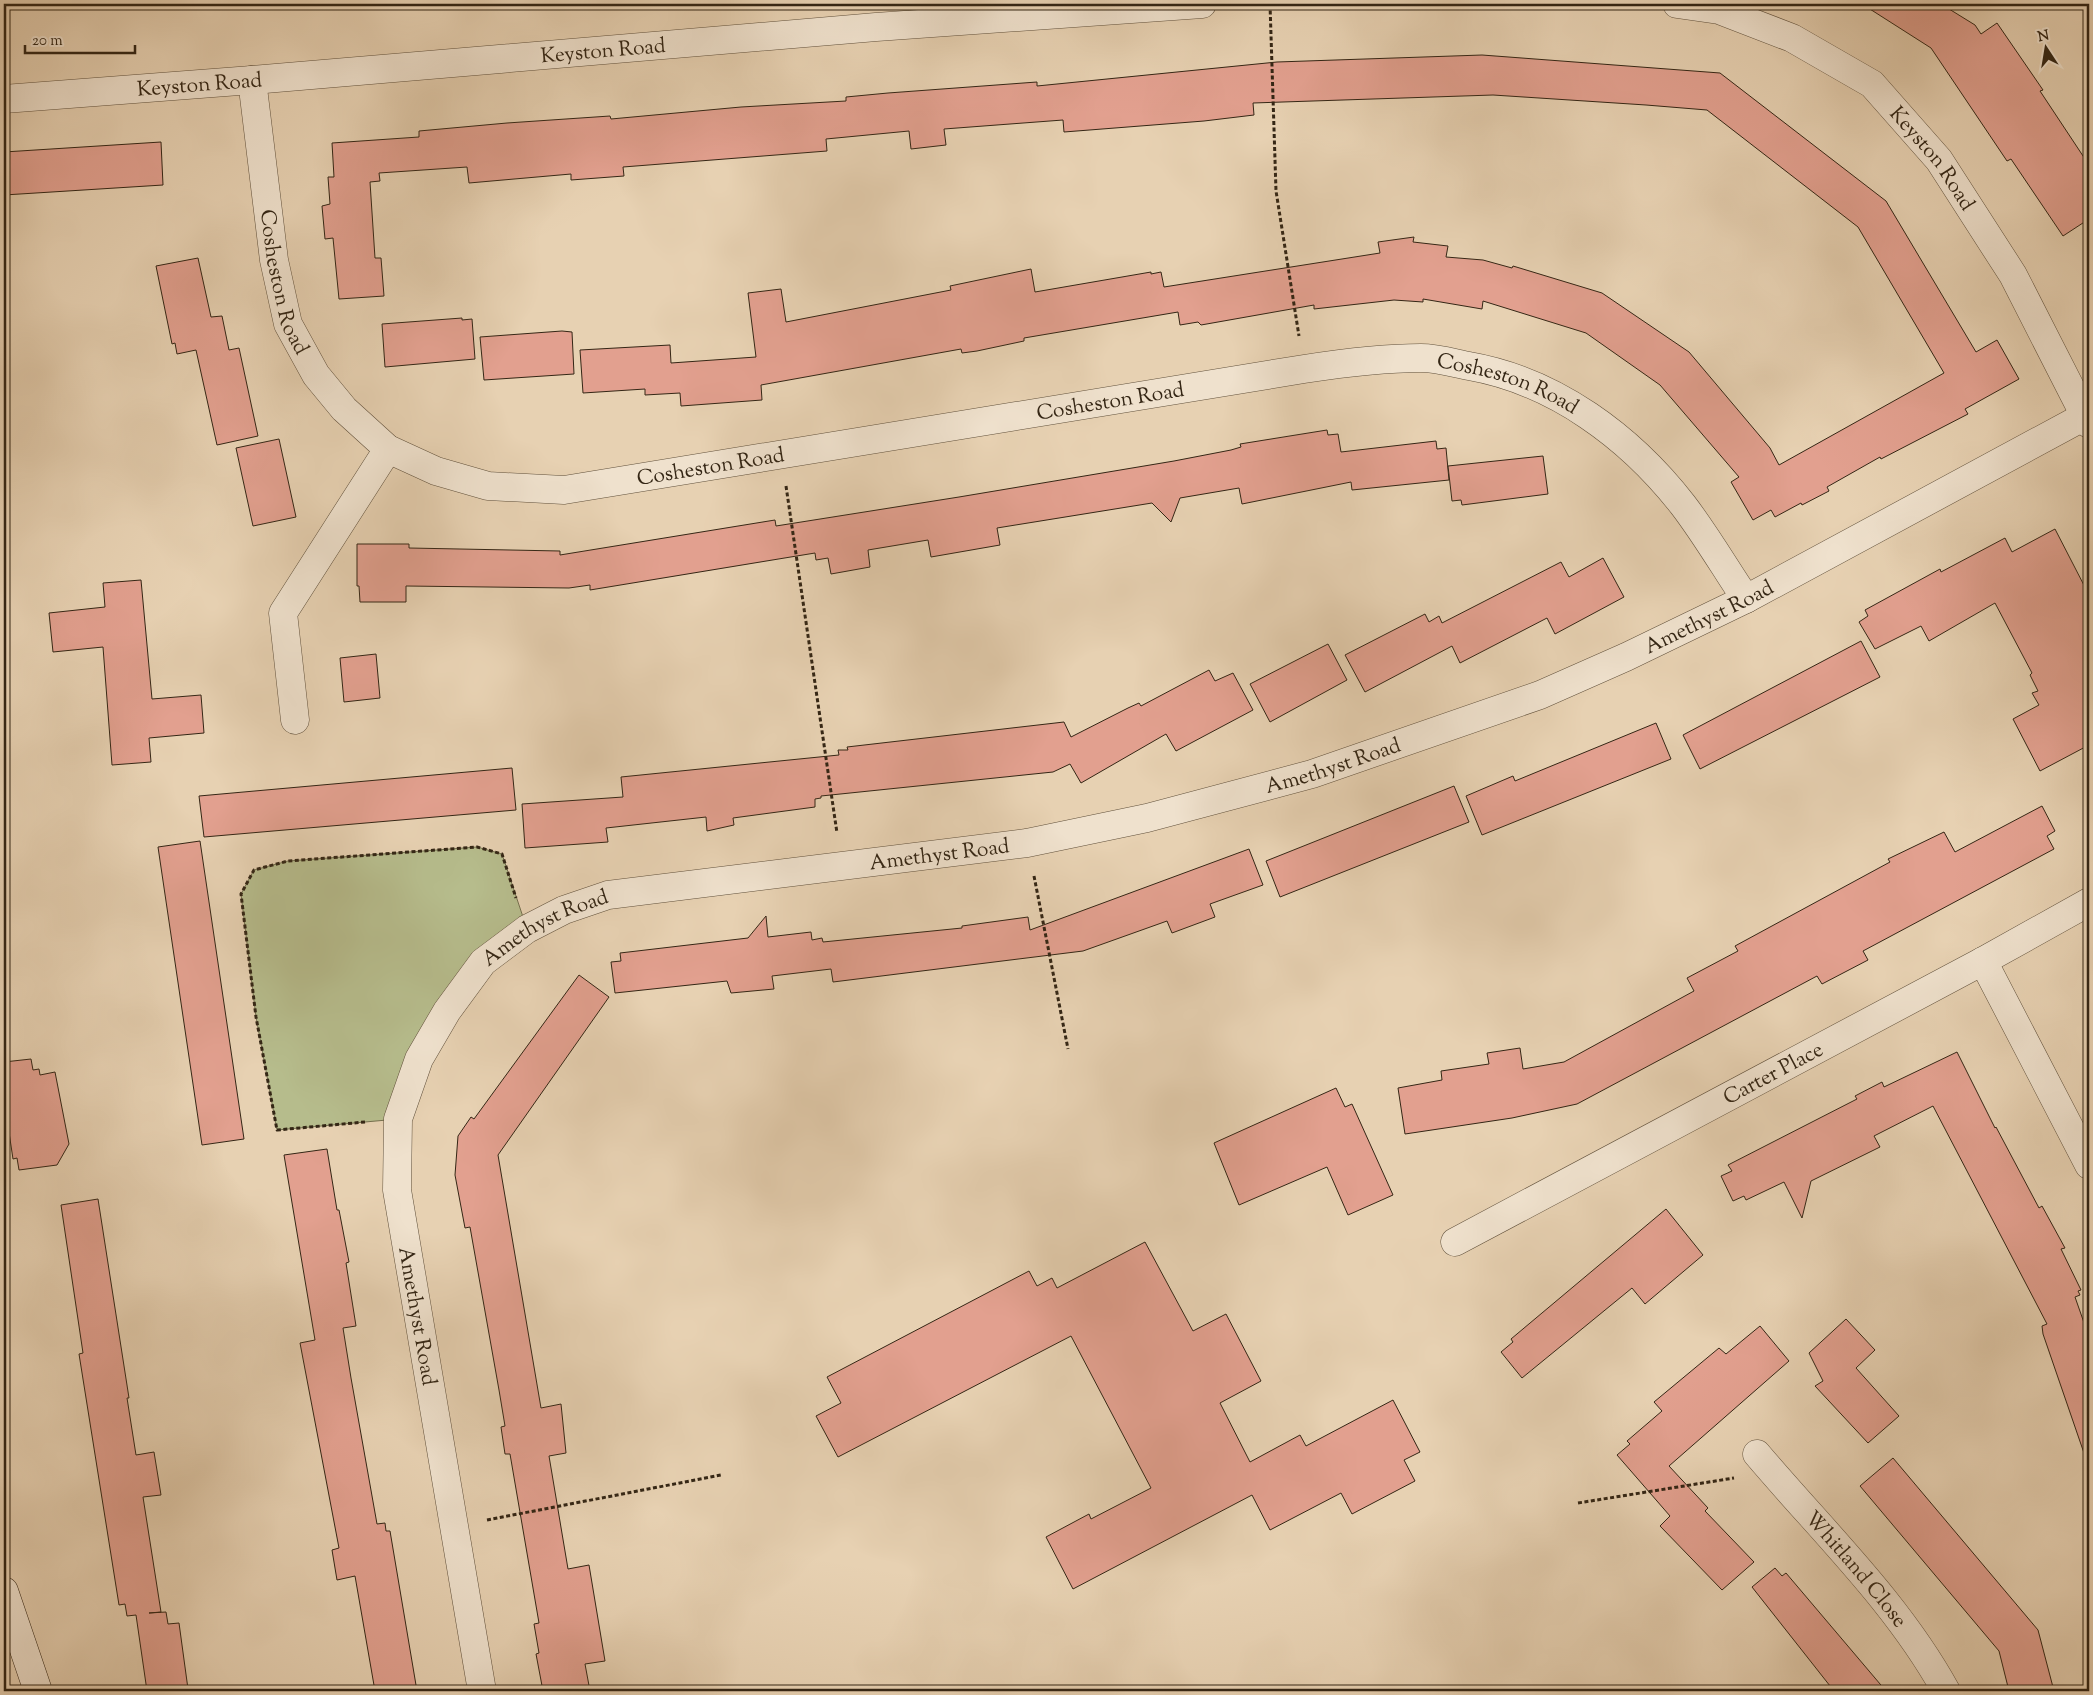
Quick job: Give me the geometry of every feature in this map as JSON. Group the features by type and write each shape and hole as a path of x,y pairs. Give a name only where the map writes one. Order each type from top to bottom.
{"street":[{"name":"Keyston Road","path":"4,99 876,27 1202,4"},
{"name":"Keyston Road","path":"1677,4 1719,10 1792,38 1872,84 1939,160 2013,275 2087,420"},
{"name":"Cosheston Road","path":"252,80 274,260 288,324 316,375 344,409 388,449 436,472 488,486 564,490 1304,369 1365,360 1423,358 1495,371 1547,392 1594,418 1645,463 1683,505 1746,599"},
{"name":"Amethyst Road","path":"482,1691 397,1190 398,1118 419,1059 446,1011 483,962 527,929 564,910 608,895 1027,843 1147,818 1312,774 1540,695 1626,657 1746,599 2087,420"},
{"path":"295,720 283,613 388,449"},
{"name":"Carter Place","path":"1455,1242 1983,961 2089,902"},
{"path":"1983,961 2089,1165"},
{"name":"Whitland Close","path":"1764,1463 1884,1600 1930,1661 1946,1691"},
{"path":"4,1591 38,1691"}],"path":[{"path":"1270,4 1276,192 1304,369"},
{"path":"781,456 842,866"},
{"path":"1027,843 1068,1049"},
{"path":"398,1118 277,1130 256,1017 241,894 254,870 288,860 477,847 502,854 527,929"},
{"path":"1578,1503 1764,1463"},
{"path":"454,1526 721,1476"}],"green space":[{"path":"477,847 502,854 527,929 483,962 398,1119 277,1130 256,1017 241,894 254,870 288,861"}],"building":[{"path":"1862,4 1941,4 1975,25 1981,34 1997,23 2043,90 2040,91 2089,165 2089,219 2063,236 2011,159 2007,161 1931,48"},
{"path":"1482,55 1720,73 1886,201 1976,352 1997,340 2019,379 1965,409 1968,414 1881,459 1880,457 1827,487 1829,491 1775,517 1771,510 1753,520 1731,482 1739,477 1660,385 1586,333 1483,301 1482,309 1423,299 1423,302 1394,300 1314,309 1314,305 1201,325 1198,322 1180,325 1178,312 1024,338 1024,341 977,351 962,353 961,349 761,385 762,400 681,406 680,393 645,395 645,389 583,393 580,350 670,345 671,363 756,357 748,293 781,289 786,322 951,290 950,286 1031,269 1035,292 1151,272 1151,274 1161,272 1164,287 1380,253 1378,242 1414,237 1413,242 1448,246 1446,257 1483,260 1512,268 1513,266 1602,293 1689,352 1770,448 1779,465 1944,373 1858,227 1707,110 1493,95 1253,103 1254,115 1204,121 1064,132 1063,120 944,129 946,145 911,149 909,131 826,139 827,151 623,167 624,176 571,180 571,174 469,183 467,167 379,173 380,181 370,182 375,258 381,258 384,296 339,299 333,238 325,239 322,206 330,204 328,177 334,177 332,143 419,137 419,131 507,123 610,116 611,119 741,107 846,101 846,97 1037,82 1037,86 1277,62"},
{"path":"161,142 163,185 4,195 4,152"},
{"path":"198,258 211,317 222,316 229,350 239,348 258,436 217,445 196,350 177,354 175,343 172,344 156,266"},
{"path":"462,318 462,320 472,319 475,359 385,367 382,324"},
{"path":"562,331 572,332 574,374 484,380 480,337"},
{"path":"1327,430 1328,435 1338,434 1341,452 1436,441 1437,449 1446,448 1449,480 1352,490 1351,482 1242,504 1239,488 1180,498 1171,522 1152,503 997,528 1000,545 931,557 928,540 868,550 870,567 831,574 828,558 816,560 815,553 590,590 590,585 569,588 406,586 406,602 360,602 359,586 357,586 357,544 409,544 409,548 560,551 560,555 775,520 776,526 959,497 1174,461 1231,450 1241,447 1240,444"},
{"path":"279,439 296,517 253,526 236,448"},
{"path":"1543,456 1548,494 1462,505 1461,500 1452,501 1448,466"},
{"path":"2055,529 2089,595 2089,745 2040,771 2013,719 2039,705 2032,693 2038,691 2030,675 2032,673 1995,603 1929,641 1921,626 1875,649 1859,622 1868,616 1865,610 1940,569 1941,572 2005,538 2012,552"},
{"path":"1603,558 1624,597 1555,634 1547,618 1460,663 1452,646 1365,692 1345,655 1425,614 1429,622 1439,616 1442,623 1561,562 1569,577"},
{"path":"141,580 152,699 201,695 204,733 149,738 151,762 112,765 103,647 53,652 49,613 105,607 103,583"},
{"path":"1861,641 1880,677 1700,769 1683,735"},
{"path":"1328,644 1347,680 1270,722 1250,684"},
{"path":"376,654 380,698 344,702 340,658"},
{"path":"1209,670 1215,681 1233,673 1253,710 1176,751 1166,734 1081,783 1070,764 1053,772 821,796 821,798 815,799 815,807 733,818 734,825 707,831 706,817 606,828 608,842 525,848 522,804 623,797 621,777 839,755 838,750 848,750 847,747 1064,722 1071,737 1139,703 1141,706"},
{"path":"1656,723 1671,759 1482,835 1466,796 1513,776 1515,781"},
{"path":"512,768 516,810 204,837 199,796"},
{"path":"1454,786 1469,822 1280,897 1266,861"},
{"path":"2042,806 2055,831 2047,836 2054,849 1863,951 1868,960 1822,984 1817,976 1577,1104 1512,1118 1405,1134 1398,1088 1442,1080 1441,1071 1489,1064 1487,1053 1520,1048 1523,1069 1564,1062 1694,991 1687,978 1738,951 1735,946 1890,862 1888,859 1944,832 1955,852"},
{"path":"200,841 244,1139 202,1145 158,847"},
{"path":"1249,849 1263,885 1210,904 1215,917 1172,933 1167,921 1083,951 833,982 831,969 772,976 774,989 731,993 727,981 615,993 611,962 621,961 620,953 748,938 766,916 768,937 811,932 812,940 822,938 823,942 962,928 962,926 1028,917 1030,930"},
{"path":"579,975 609,997 498,1155 541,1408 561,1404 566,1453 549,1456 568,1569 589,1565 605,1661 585,1664 590,1691 543,1691 536,1654 539,1653 534,1624 539,1623 510,1454 505,1454 501,1427 505,1426 470,1227 465,1228 455,1175 458,1136 471,1117 474,1119"},
{"path":"1957,1052 1995,1128 2039,1208 2042,1206 2065,1248 2061,1249 2081,1290 2078,1291 2080,1295 2075,1297 2089,1337 2089,1455 2085,1456 2043,1334 2042,1326 2047,1324 1933,1106 1874,1136 1880,1147 1811,1181 1802,1218 1784,1182 1746,1200 1744,1196 1733,1201 1721,1176 1732,1171 1728,1165 1857,1099 1855,1096 1882,1082 1884,1087"},
{"path":"31,1059 33,1070 39,1069 40,1075 55,1072 69,1144 57,1165 19,1170 17,1158 13,1159 4,1099 4,1062"},
{"path":"1336,1088 1345,1107 1352,1104 1393,1195 1348,1215 1327,1167 1239,1205 1214,1143"},
{"path":"327,1149 337,1210 339,1210 349,1262 346,1263 356,1326 343,1328 351,1378 377,1524 385,1523 386,1531 390,1531 417,1691 375,1691 355,1576 337,1580 332,1550 339,1548 300,1343 315,1340 284,1155"},
{"path":"98,1199 136,1455 154,1452 161,1495 143,1497 161,1612 149,1613 166,1612 168,1624 179,1623 188,1689 147,1691 136,1615 127,1616 125,1604 119,1605 79,1354 83,1353 61,1205"},
{"path":"1666,1209 1703,1255 1645,1304 1632,1288 1522,1378 1501,1352 1513,1342 1511,1339"},
{"path":"1145,1242 1193,1331 1226,1314 1261,1381 1220,1403 1250,1462 1300,1435 1306,1446 1393,1400 1420,1452 1404,1460 1415,1481 1352,1514 1341,1493 1270,1530 1252,1495 1073,1589 1046,1537 1089,1514 1091,1519 1151,1488 1071,1336 838,1457 816,1416 841,1403 827,1377 1029,1271 1037,1286 1052,1278 1057,1288"},
{"path":"1846,1319 1875,1350 1856,1368 1899,1416 1868,1443 1815,1386 1823,1381 1809,1353"},
{"path":"1760,1326 1789,1361 1669,1466 1708,1508 1705,1511 1754,1562 1722,1590 1660,1526 1670,1516 1617,1455 1630,1444 1627,1441 1662,1411 1654,1402 1719,1348 1726,1354"},
{"path":"1893,1458 2038,1630 2054,1691 2009,1691 1999,1651 1860,1486"},
{"path":"1775,1568 1782,1576 1786,1573 1886,1691 1834,1691 1752,1587"}]}
